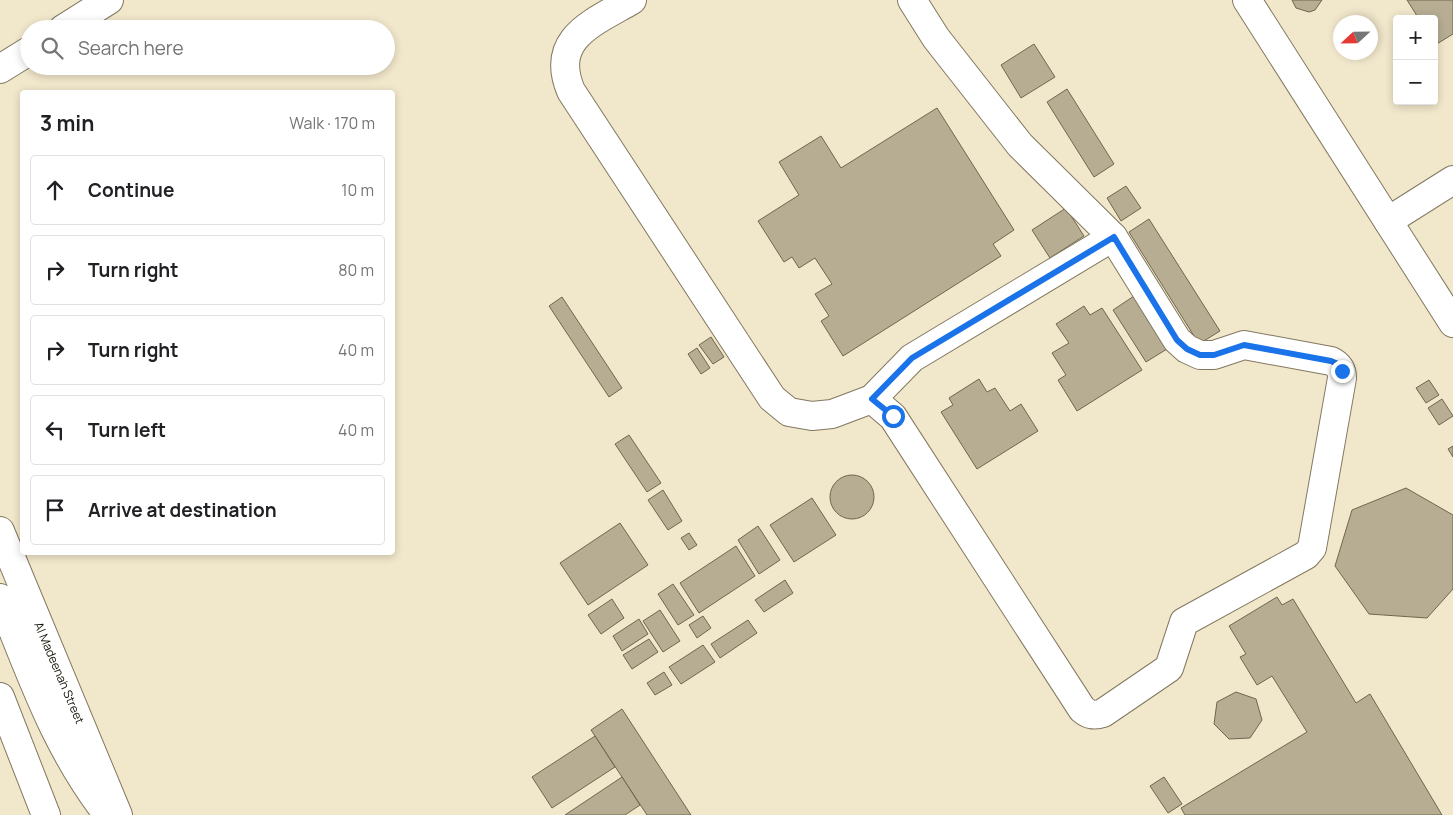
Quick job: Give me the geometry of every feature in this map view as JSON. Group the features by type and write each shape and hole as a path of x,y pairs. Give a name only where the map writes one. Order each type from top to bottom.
{"street":[{"path":"77,20 109,0"},
{"path":"632,0 591,25 570,44 563,62 565,77 570,91 772,398 788,412 812,416 832,414 872,399 912,358 1114,237"},
{"path":"872,399 893,416 1082,709 1088,714 1095,716 1103,713 1169,668 1184,622 1310,552 1314,544 1342,378 1342,371 1338,364 1331,361 1244,345 1214,355 1207,355 1187,349 1177,340 1114,237 1020,145 936,38 912,0"},
{"path":"1247,0 1453,323"},
{"path":"0,69 20,57"},
{"path":"1388,221 1453,180"},
{"name":"Al Madeenah Street","path":"0,531 118,815"},
{"path":"0,598 63,746 84,785 108,815"},
{"path":"0,697 46,815"}],"building":[{"path":"1292,0 1322,0 1315,10 1309,12 1296,8"},
{"path":"1407,0 1453,0 1453,34 1438,43 1438,15 1416,15"},
{"path":"1034,44 1055,77 1021,98 1001,65"},
{"path":"1067,89 1114,164 1094,177 1047,102"},
{"path":"937,108 1014,230 993,244 1001,256 843,356 821,321 829,316 815,294 832,284 815,258 799,268 792,257 784,262 758,221 799,195 779,162 821,136 841,168"},
{"path":"1126,186 1141,208 1121,221 1107,198"},
{"path":"1066,208 1084,236 1050,258 1032,230"},
{"path":"1149,219 1220,331 1199,344 1129,232"},
{"path":"1134,296 1167,349 1146,362 1113,310"},
{"path":"562,297 622,388 609,397 549,306"},
{"path":"1084,306 1090,315 1102,308 1142,370 1077,411 1058,380 1066,375 1052,353 1069,343 1056,324"},
{"path":"711,337 724,357 713,364 699,345"},
{"path":"697,348 710,368 701,374 688,354"},
{"path":"979,379 987,392 995,388 1010,411 1021,404 1038,431 977,469 941,412 953,405 949,398"},
{"path":"1429,380 1439,395 1426,403 1416,388"},
{"path":"1442,399 1453,416 1439,425 1428,408"},
{"path":"629,435 661,483 647,492 615,444"},
{"path":"1453,446 1453,457 1448,449"},
{"path":"852,475 864,479 870,485 874,497 870,509 864,515 852,519 840,515 834,509 830,497 834,485 840,479"},
{"path":"1406,488 1453,515 1453,589 1427,618 1369,614 1335,566 1352,510"},
{"path":"663,490 682,521 668,530 648,500"},
{"path":"812,498 836,535 794,562 770,525"},
{"path":"620,523 648,565 588,605 560,563"},
{"path":"758,526 780,560 759,574 738,540"},
{"path":"689,533 697,545 689,550 681,538"},
{"path":"736,546 755,576 699,613 680,583"},
{"path":"785,580 793,593 764,612 755,600"},
{"path":"673,584 694,615 678,625 658,594"},
{"path":"1277,597 1282,605 1293,599 1356,703 1370,694 1442,815 1185,815 1181,808 1307,732 1272,676 1257,685 1240,657 1246,654 1229,626"},
{"path":"612,599 624,618 601,634 588,615"},
{"path":"660,610 680,641 663,652 643,621"},
{"path":"703,616 711,628 697,638 689,625"},
{"path":"639,619 648,634 622,651 613,636"},
{"path":"748,620 757,633 720,658 711,644"},
{"path":"649,639 658,652 632,669 623,655"},
{"path":"703,645 715,662 681,684 669,667"},
{"path":"664,672 672,685 655,695 647,683"},
{"path":"1236,692 1256,699 1262,720 1250,738 1229,739 1214,724 1217,702"},
{"path":"622,709 691,815 647,815 591,730"},
{"path":"595,736 615,767 552,808 532,777"},
{"path":"622,777 640,805 625,815 565,815"},
{"path":"1164,777 1182,804 1168,813 1150,786"}],"route":[{"path":"893,416 872,399 912,358 1114,237 1177,340 1187,349 1200,355 1214,355 1230,348 1244,345 1331,361 1338,364 1342,371"}]}
